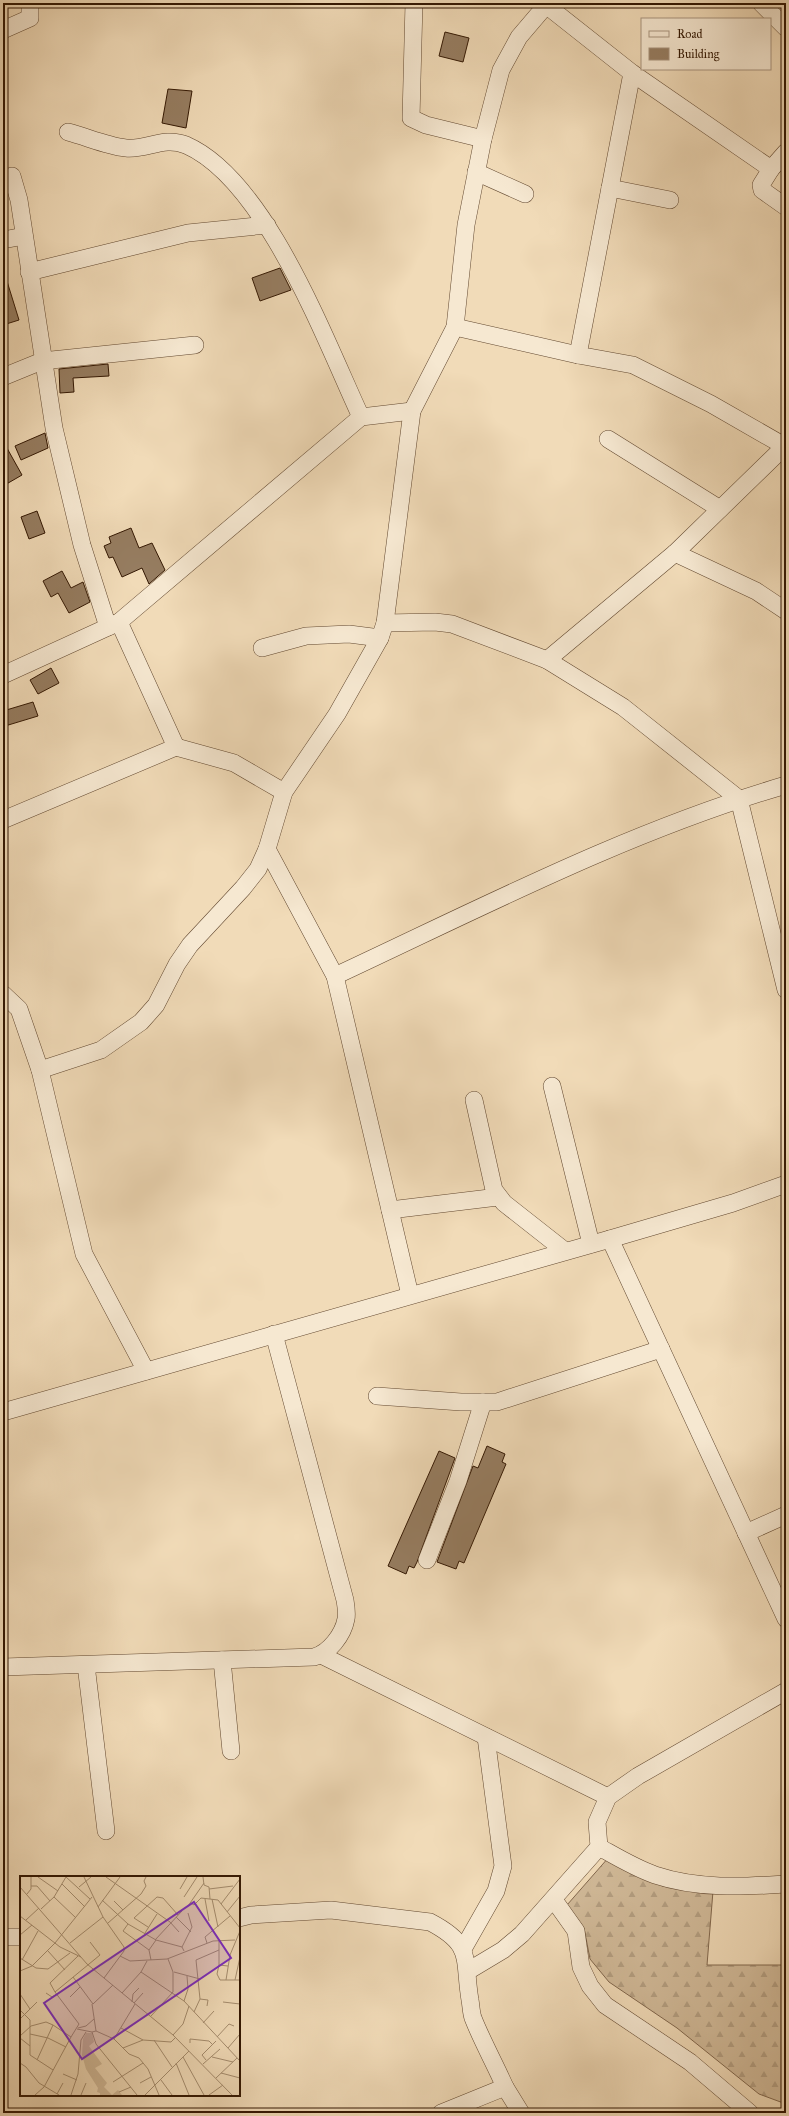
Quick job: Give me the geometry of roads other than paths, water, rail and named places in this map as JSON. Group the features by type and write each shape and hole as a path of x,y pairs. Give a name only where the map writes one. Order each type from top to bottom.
{"street":[{"path":"3,30 30,18 30,3"},
{"path":"414,3 411,118 426,125 483,139"},
{"path":"761,3 786,28"},
{"path":"40,1070 102,1050 141,1022 156,1005 176,964 190,945 243,888 258,869 267,849 284,792 337,714 382,631 412,411 456,327 466,225 483,139 501,70 519,37 547,4 632,73 771,169"},
{"path":"578,355 632,73"},
{"path":"68,132 127,148 141,147 164,141 184,144 207,156 233,182 267,225 300,286 361,417"},
{"path":"786,152 771,169 761,185 762,190 786,207"},
{"path":"476,172 525,194"},
{"path":"12,176 19,200 42,361 54,428 82,545 113,624 176,747"},
{"path":"610,188 670,200"},
{"path":"29,272 188,233 267,225"},
{"path":"3,240 24,236"},
{"path":"456,327 578,355 633,365 711,404 785,446 675,553 547,660"},
{"path":"3,377 42,361 194,344"},
{"path":"3,675 113,624 361,417 412,411"},
{"path":"608,439 720,509"},
{"path":"675,553 756,591 786,611"},
{"path":"262,648 306,636 382,631 436,622 452,624 547,660 623,706 739,799 786,990"},
{"path":"3,820 176,747 234,763 284,792"},
{"path":"335,976 601,852 739,799 786,785"},
{"path":"267,849 335,976 410,1295"},
{"path":"3,994 19,1009 40,1070 84,1254 146,1371"},
{"path":"552,1086 591,1244"},
{"path":"474,1100 494,1190 498,1197 504,1204 565,1251"},
{"path":"3,1412 610,1239 733,1203 786,1184"},
{"path":"390,1210 498,1197"},
{"path":"610,1239 786,1619"},
{"path":"3,1667 314,1657 321,1655 331,1647 343,1628 346,1619 345,1600 274,1334"},
{"path":"377,1396 497,1402 661,1349"},
{"path":"427,1560 458,1481 484,1402"},
{"path":"746,1533 786,1515"},
{"path":"321,1655 608,1798"},
{"path":"222,1660 231,1751"},
{"path":"86,1665 106,1831"},
{"path":"468,1971 503,1950 522,1934 554,1900 599,1847 597,1822 608,1798 638,1776 786,1692"},
{"path":"463,1949 496,1891 503,1866 486,1737"},
{"path":"599,1847 654,1875 682,1882 738,1888 786,1884"},
{"path":"554,1900 576,1931 581,1967 590,1986 605,2005 690,2062 750,2113"},
{"path":"240,1918 251,1915 331,1910 430,1922 452,1936 463,1949 468,1971 468,1990 472,2016 505,2087 521,2113"},
{"path":"3,1937 20,1937"},
{"path":"441,2113 505,2087"}]}
